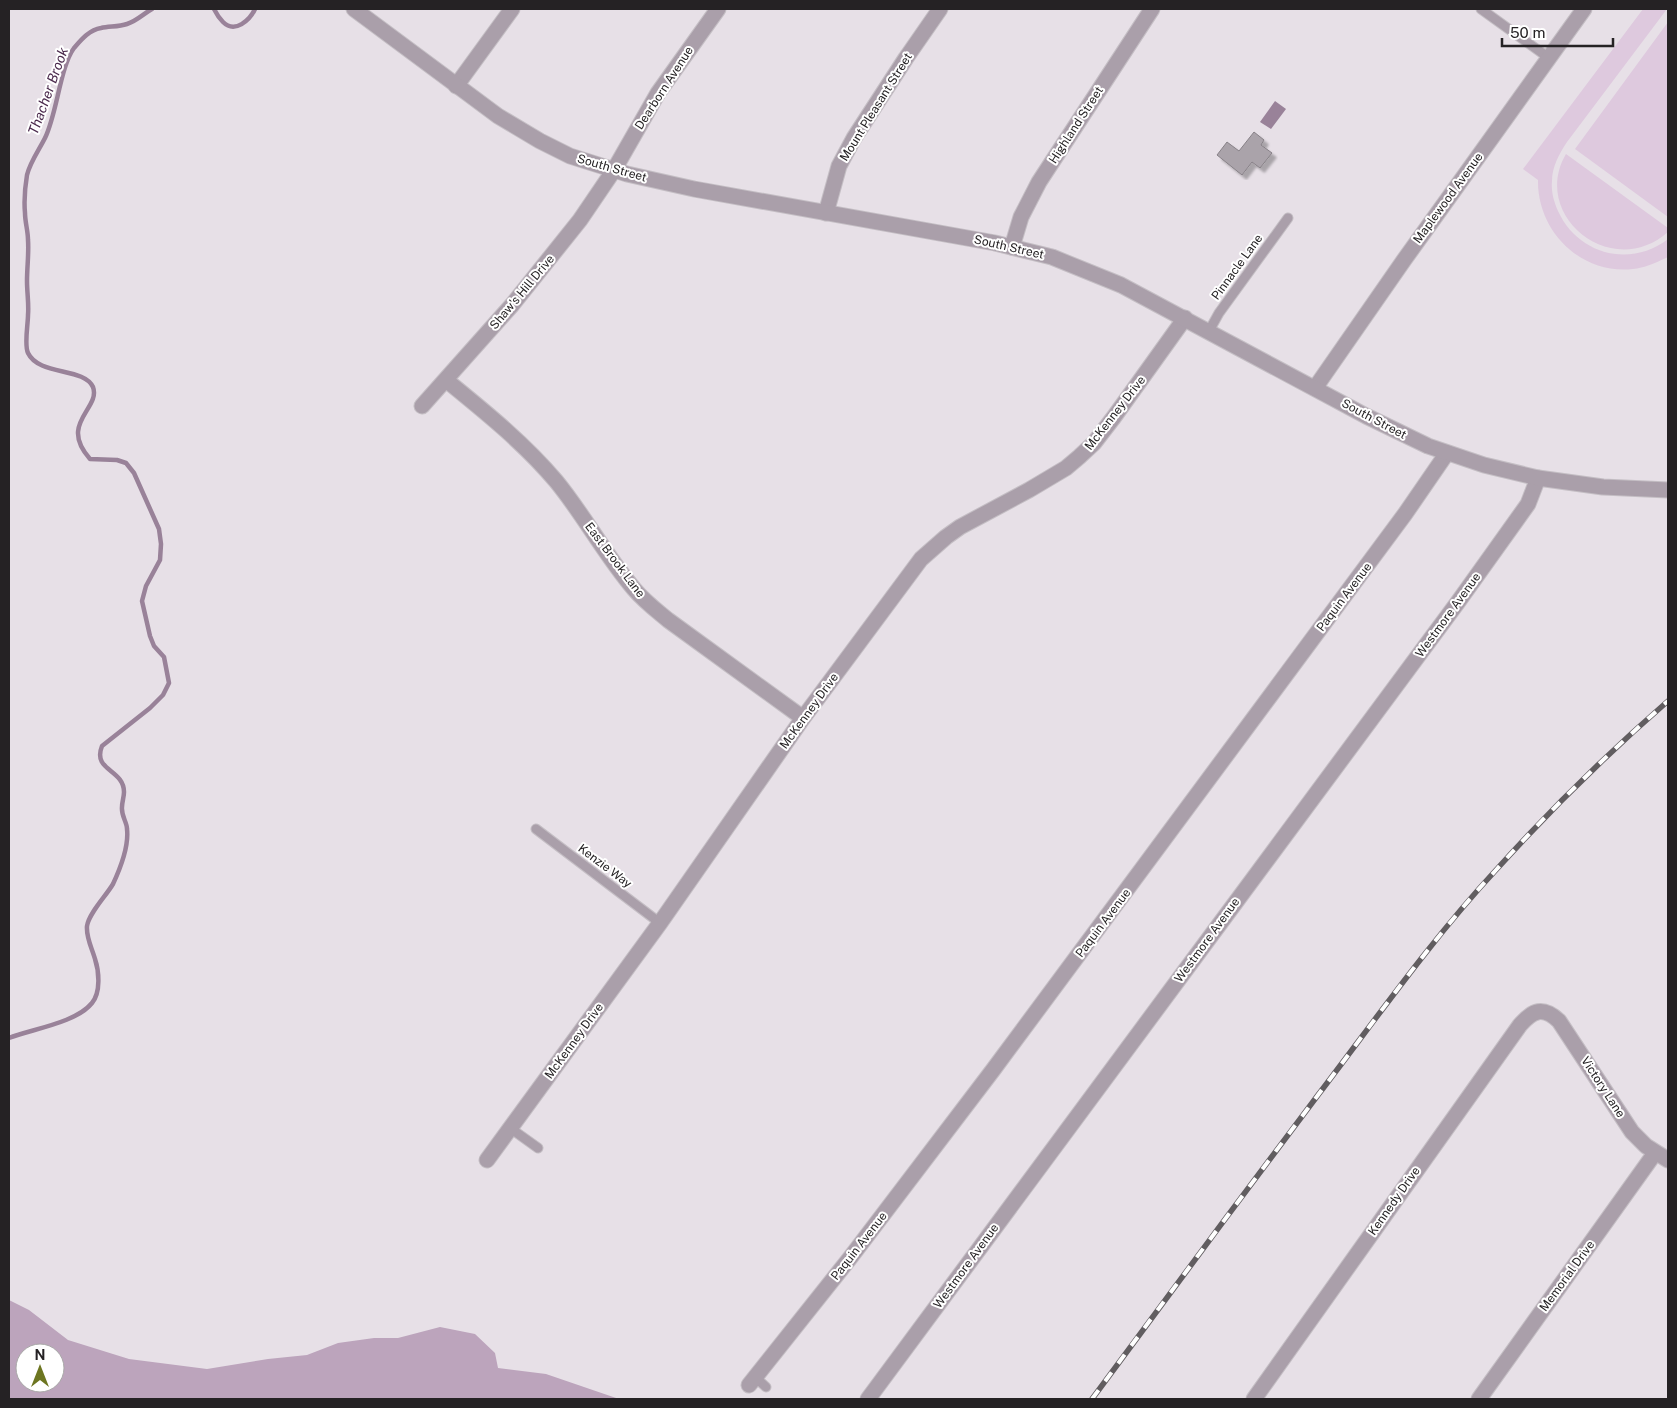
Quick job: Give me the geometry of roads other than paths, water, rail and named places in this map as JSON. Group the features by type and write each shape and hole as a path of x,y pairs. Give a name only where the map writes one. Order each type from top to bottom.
{"street":[{"name":"South Street","path":"354,9 456,86 513,126 570,156 614,170 694,189 1012,247 1052,257 1098,275 1185,318 1398,432 1447,453 1484,465 1538,478 1595,486 1668,490"},
{"path":"456,86 512,9"},
{"name":"Dearborn Avenue","path":"614,170 658,94 718,9"},
{"name":"Mount Pleasant Street","path":"826,213 839,166 854,138 940,9"},
{"name":"Highland Street","path":"1012,247 1021,217 1036,187 1152,9"},
{"name":"Maplewood Avenue","path":"1315,388 1404,260 1584,9"},
{"name":"Shaw's Hill Drive","path":"422,406 549,260 580,220 614,170"},
{"name":"McKenney Drive","path":"487,1160 660,923 803,718 921,559 960,527 1029,490 1066,468 1079,457 1094,443 1114,417 1185,318"},
{"name":"East Brook Lane","path":"446,380 522,445 551,475 624,577 650,605 682,631 803,718"},
{"name":"Paquin Avenue","path":"757,1383 999,1062 1406,514 1447,453"},
{"name":"Westmore Avenue","path":"868,1399 1469,586 1528,504 1538,478"},
{"name":"Victory Lane","path":"1542,1011 1550,1013 1559,1021 1632,1132 1662,1156"},
{"name":"Kennedy Drive","path":"1254,1399 1520,1025 1530,1014 1542,1011"},
{"name":"Memorial Drive","path":"1479,1399 1662,1156"}],"lane":[{"path":"1481,9 1549,58"},
{"name":"Pinnacle Lane","path":"1209,331 1219,313 1288,218"},
{"name":"Kenzie Way","path":"536,829 660,923"},
{"path":"510,1128 538,1148"}],"waterway":[{"name":"Thacher Brook","path":"9,1038 76,1016 85,1010 95,998 98,987 98,975 88,939 88,921 113,884 127,843 127,826 122,810 123,784 101,760 100,754 102,746 150,708 163,695 169,683 164,657 154,646 150,636 142,601 146,586 160,560 161,544 159,529 134,473 126,463 117,460 90,459 81,446 78,436 79,426 94,395 93,387 81,376 51,369 34,360 28,353 26,345 28,311 28,237 25,220 26,180 30,165 49,128 69,56 89,33 101,28 131,23 152,9"},
{"name":"Thacher Brook","path":"214,9 223,22 232,27 246,21 255,9"}],"railway":[{"path":"1092,1399 1383,1009 1449,924 1496,870 1558,804 1623,741 1668,701"}]}
